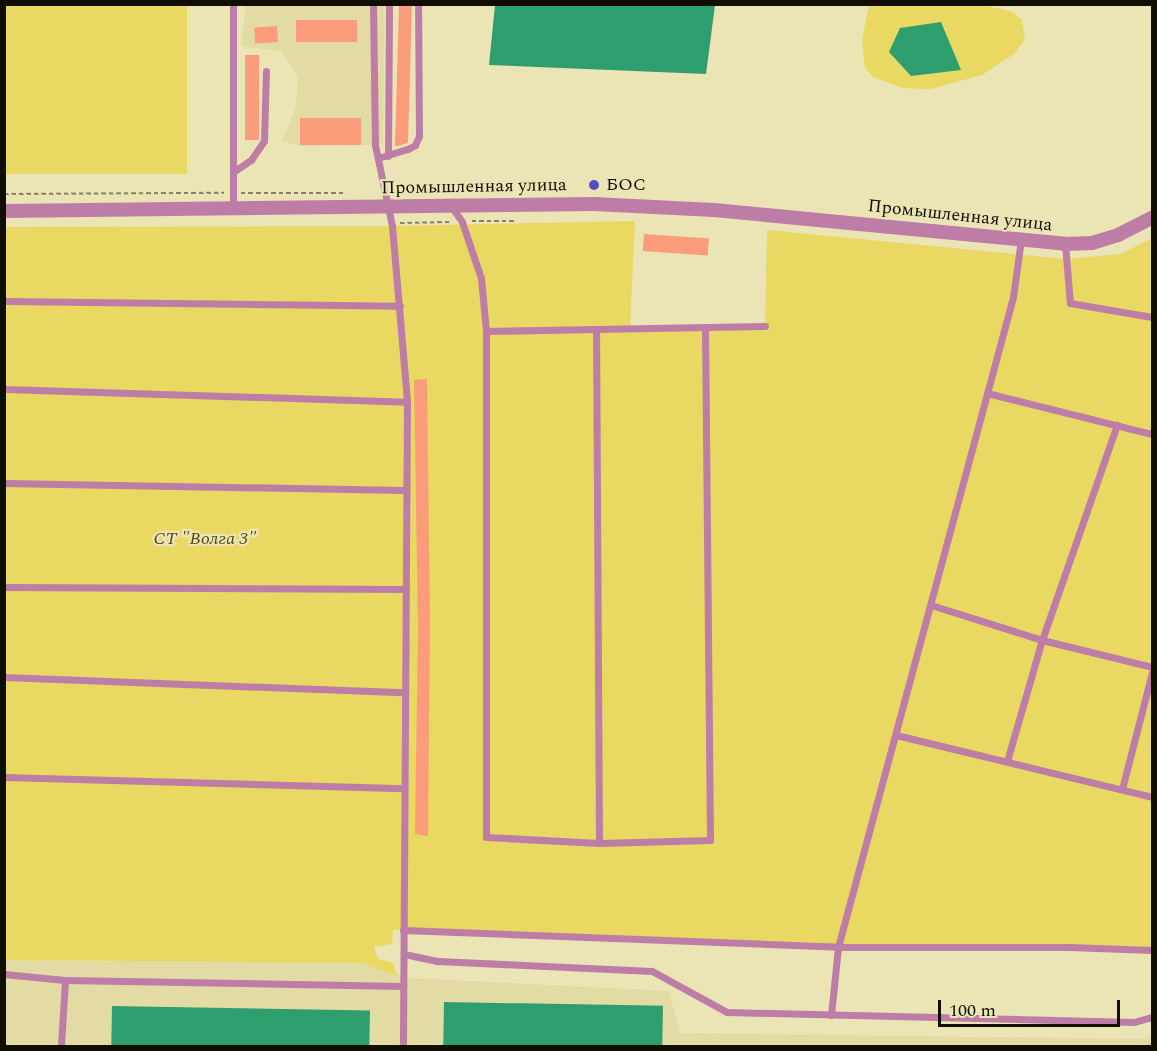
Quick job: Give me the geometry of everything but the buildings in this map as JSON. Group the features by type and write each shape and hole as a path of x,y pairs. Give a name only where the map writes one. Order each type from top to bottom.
{"street":[{"name":"Промышленная улица","path":"4,211 594,204 714,210 1065,244 1092,243 1118,235 1152,218"}],"lane":[{"path":"233,4 233,209"},
{"path":"373,4 375,134 388,205 400,306 406,402 403,1047"},
{"path":"378,158 408,149 415,145 419,136 418,4"},
{"path":"388,156 389,6"},
{"path":"233,172 251,160 264,141 266,71"},
{"path":"449,204 462,222 481,278 486,331 486,837 599,843 710,840 705,327"},
{"path":"831,1015 838,947 1013,297 1021,239"},
{"path":"1065,244 1070,303 1152,317"},
{"path":"4,301 400,306"},
{"path":"486,331 765,326"},
{"path":"596,329 599,843"},
{"path":"4,389 406,402"},
{"path":"987,393 1152,434"},
{"path":"1007,762 1042,640 1117,425"},
{"path":"4,483 405,490"},
{"path":"4,587 404,589"},
{"path":"931,605 1042,640 1152,667"},
{"path":"1122,789 1152,672"},
{"path":"4,677 403,692"},
{"path":"896,735 1152,796"},
{"path":"4,777 404,788"},
{"path":"403,930 838,947 1152,950"},
{"path":"404,954 438,961 652,970 727,1012 1134,1022 1152,1017"},
{"path":"4,974 65,980 403,986"},
{"path":"61,1047 65,980"}],"path":[{"path":"4,194 350,193"},
{"path":"477,204 477,221"}],"shaded area":[{"path":"245,5 385,5 383,145 300,146 282,141 296,107 298,76 281,51 242,46"},
{"path":"495,5 715,5 706,74 489,65"},
{"path":"941,22 961,70 911,76 889,52 900,28"},
{"path":"5,960 363,963 410,978 669,991 680,1033 1142,1039 1152,1035 1152,1046 5,1046"},
{"path":"444,1002 663,1006 662,1046 443,1046"},
{"path":"112,1006 370,1011 369,1046 111,1046"}],"green space":[{"path":"869,4 984,5 1012,12 1022,20 1025,39 1014,54 982,75 931,89 903,88 873,77 865,68 862,41"},
{"path":"4,5 187,5 187,174 4,174"},
{"name":"СТ \"Волга 3\"","path":"635,221 630,328 765,326 767,230 1066,259 1121,254 1152,238 1152,950 838,947 393,930 392,944 374,947 378,959 393,963 397,976 363,963 5,960 5,227 392,226"}],"place":[{"name":"БОС","path":"594,185"}]}
